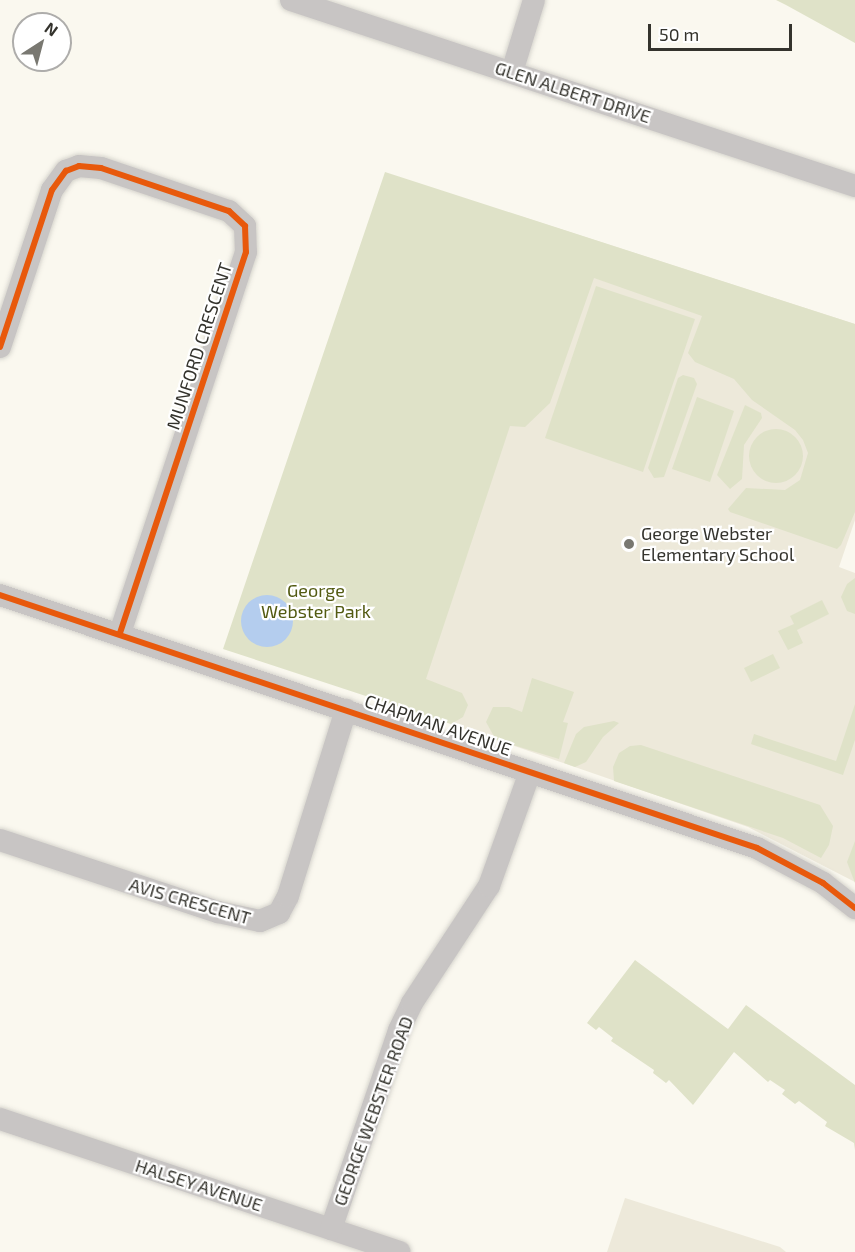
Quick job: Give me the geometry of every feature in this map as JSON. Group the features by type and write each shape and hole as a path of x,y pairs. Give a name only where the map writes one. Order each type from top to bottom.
{"street":[{"name":"GLEN ALBERT DRIVE","path":"291,0 855,186"},
{"path":"512,72 534,0"},
{"name":"MUNFORD CRESCENT","path":"0,347 52,190 66,171 86,166 101,168 229,211 245,226 246,252 120,633"},
{"name":"CHAPMAN AVENUE","path":"0,595 120,633 758,848 814,878 855,908"},
{"name":"AVIS CRESCENT","path":"0,840 218,912 260,921 279,913 288,896 346,710"},
{"name":"GEORGE WEBSTER ROAD","path":"331,1229 399,1030 412,1003 489,886 530,772"},
{"name":"HALSEY AVENUE","path":"0,1119 399,1252"}],"shaded area":[{"name":"George Webster Elementary School","path":"517,215 855,324 855,520 839,567 855,573 855,882 748,827 396,705"},
{"path":"625,1198 780,1247 786,1252 607,1252"}],"green space":[{"path":"776,0 855,0 855,43 786,5"},
{"name":"George Webster Park","path":"385,172 855,324 855,512 841,545 837,549 730,512 728,509 746,488 785,490 800,480 808,453 803,440 795,430 752,400 734,379 695,362 688,353 702,316 594,278 550,403 525,427 510,426 426,679 462,693 468,705 463,717 451,724 223,649"},
{"path":"596,286 695,319 643,472 545,438"},
{"path":"683,375 694,378 697,384 664,477 654,478 648,468 678,378"},
{"path":"697,397 734,411 710,482 672,469"},
{"path":"745,405 761,413 762,418 744,445 742,479 730,489 717,475"},
{"path":"771,429 781,429 791,433 799,441 803,456 799,471 791,479 781,483 771,483 761,479 753,471 749,461 749,451 753,441 761,433"},
{"path":"855,578 855,614 847,611 841,597 847,584"},
{"path":"822,600 829,614 797,630 803,643 788,650 778,631 794,624 790,616"},
{"path":"773,654 780,668 751,682 744,668"},
{"path":"532,678 574,692 563,722 568,723 559,759 496,740 486,722 493,707 509,707 522,712"},
{"path":"855,704 855,740 843,775 751,744 754,734 836,761"},
{"path":"614,721 619,723 603,737 586,762 575,767 564,763 576,734 584,727"},
{"path":"641,745 820,805 833,826 829,845 821,858 783,838 614,781 613,767 619,753 630,746"},
{"path":"855,841 855,883 847,862"},
{"path":"635,960 728,1029 746,1005 855,1085 855,1150 854,1143 825,1126 827,1122 799,1101 795,1104 782,1094 785,1090 770,1080 768,1082 734,1052 693,1105 669,1080 666,1083 653,1073 654,1070 611,1041 613,1038 599,1027 596,1030 587,1023"}],"water":[{"path":"267,595 281,599 289,607 293,621 289,635 281,643 267,647 253,643 245,635 241,621 245,607 253,599"}],"cycle path":[{"path":"0,347 52,190 66,171 79,166 101,168 229,211 245,226 246,252 120,633"},
{"path":"0,595 757,848 823,883 855,908"}],"place":[{"name":"George Webster Elementary School","path":"629,544"}]}
